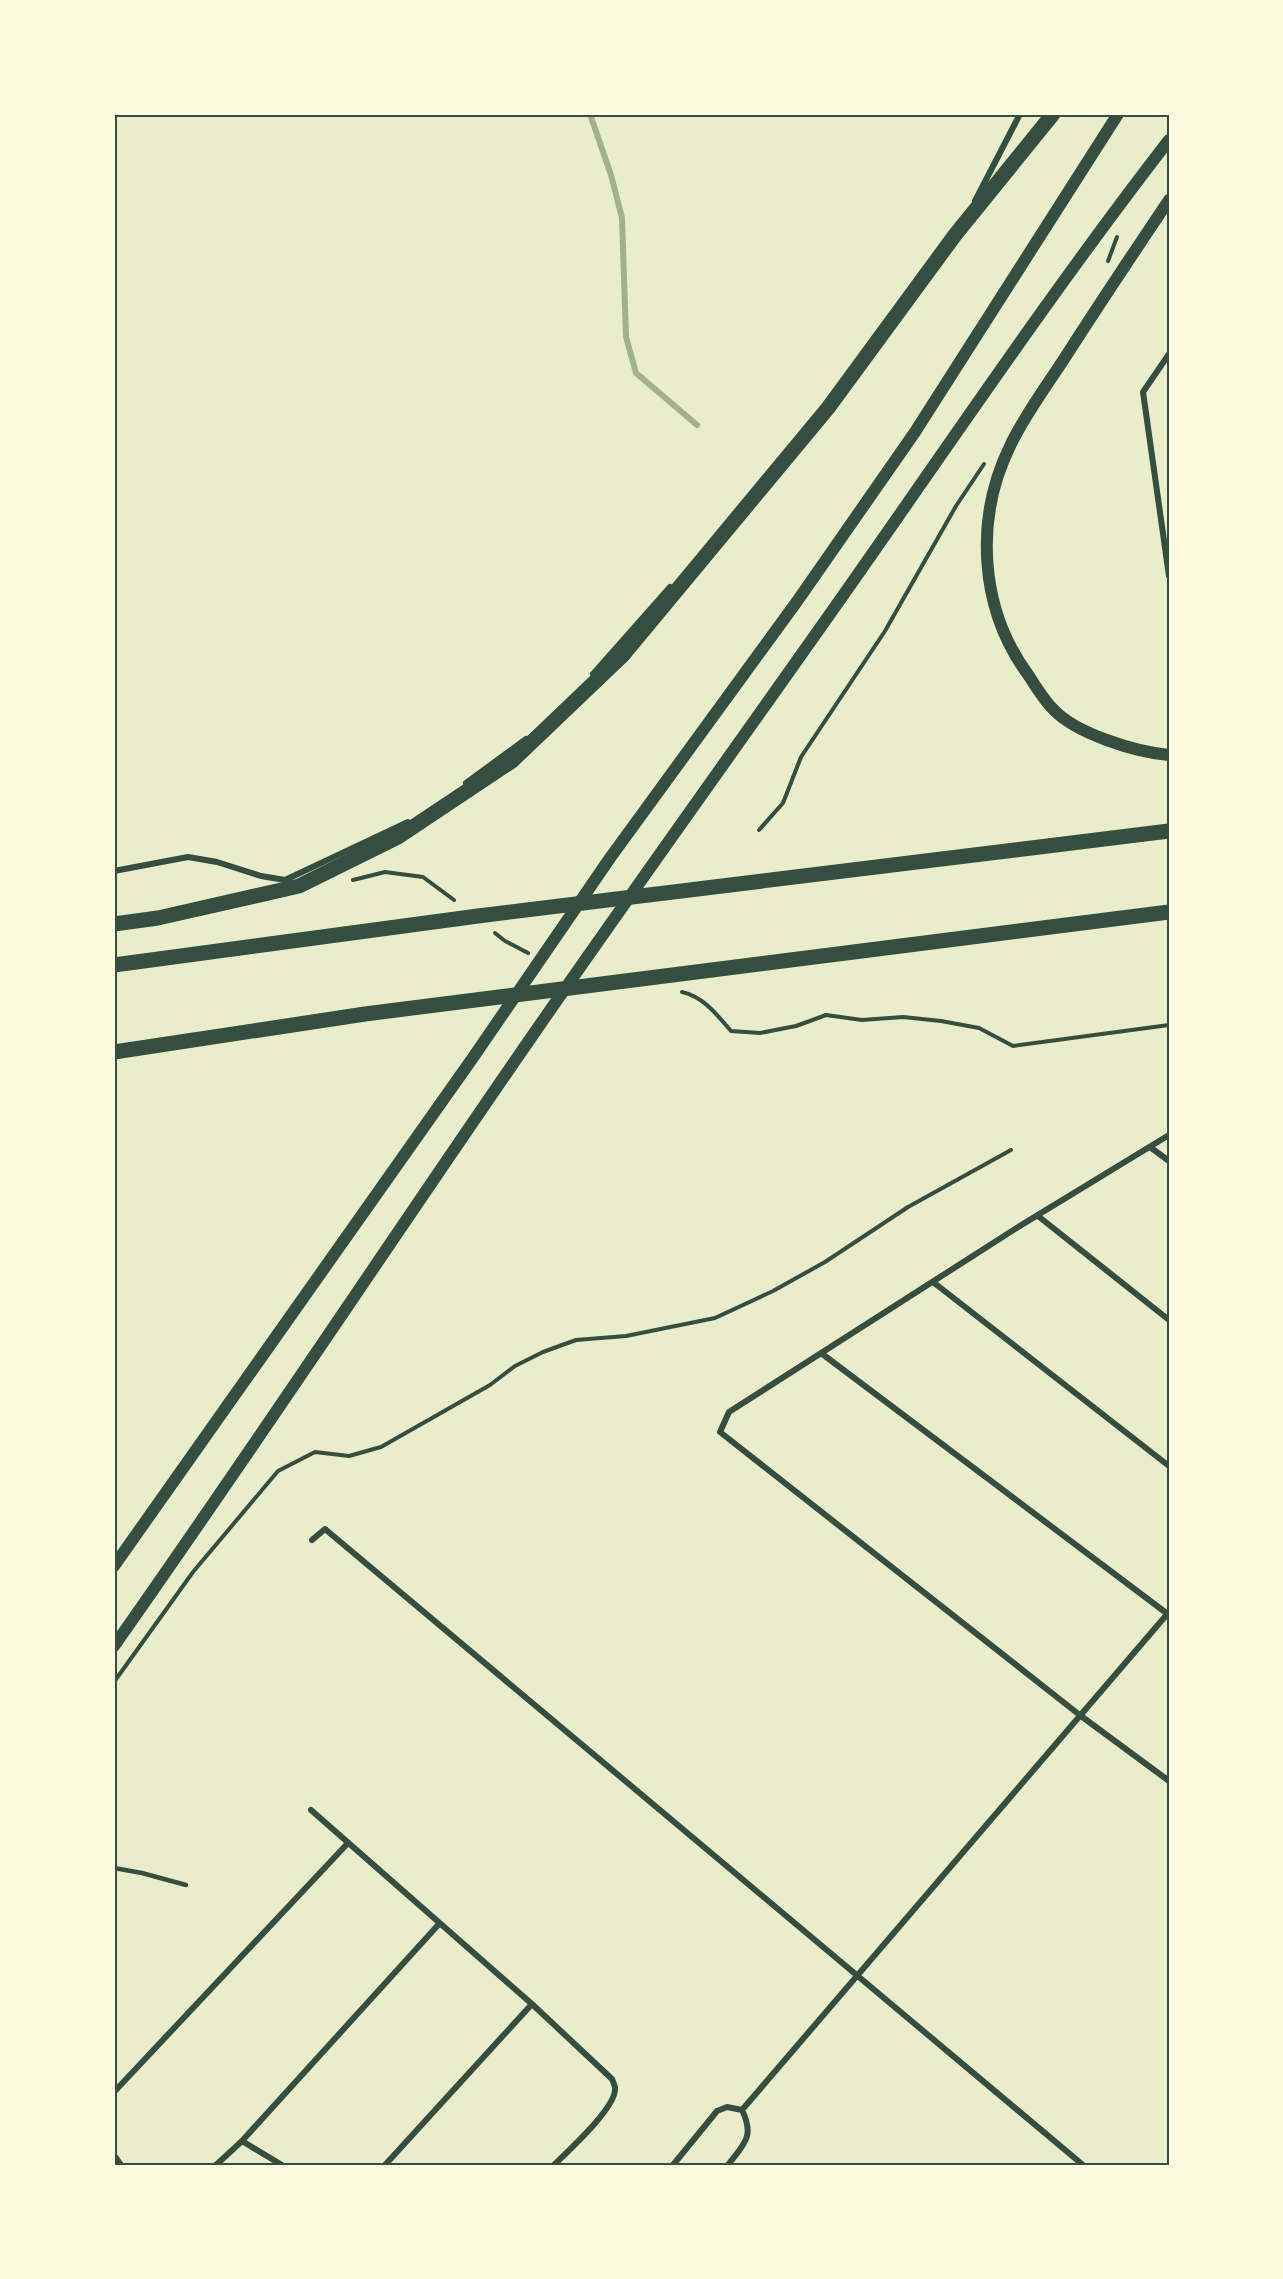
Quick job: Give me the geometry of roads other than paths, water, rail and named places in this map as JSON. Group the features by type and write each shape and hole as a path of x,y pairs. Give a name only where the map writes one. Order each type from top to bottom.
{"highway":[{"path":"114,924 158,918 299,886 398,837 512,761 624,655 828,408 955,235 1053,114"},
{"path":"114,965 478,916 1169,831"},
{"path":"114,1052 365,1014 1169,912"}],"main road":[{"path":"114,1566 472,1059 610,858 798,600 915,432 1118,114"},
{"path":"114,1646 671,837 1089,246 1169,140"},
{"path":"1169,200 1098,305 1011,443 994,484 986,530 989,588 1004,631 1023,668 1054,710 1092,736 1152,754 1169,755"}],"street":[{"path":"955,235 1020,114"},
{"path":"1169,354 1143,392 1169,576"},
{"path":"114,871 188,857 217,862 261,876 285,880 421,817 554,718 828,408"},
{"path":"1169,1135 729,1412 720,1432 1081,1716 1169,1780"},
{"path":"1150,1147 1169,1161"},
{"path":"1038,1216 1169,1320"},
{"path":"933,1282 1169,1466"},
{"path":"742,2110 1168,1614 821,1353"},
{"path":"312,1540 325,1529 1083,2165"},
{"path":"311,1810 532,2004 612,2079 616,2089 612,2102 554,2165"},
{"path":"114,2092 348,1843"},
{"path":"216,2165 242,2141 439,1924"},
{"path":"385,2165 532,2004"},
{"path":"673,2165 717,2111 727,2107 742,2110"},
{"path":"728,2165 747,2137 749,2124 742,2110"},
{"path":"242,2141 282,2165"},
{"path":"114,2155 121,2165"}],"lane":[{"path":"114,1868 186,1885"}],"waterway":[{"path":"590,114 611,175 622,218 626,337 636,373 697,425"}]}
